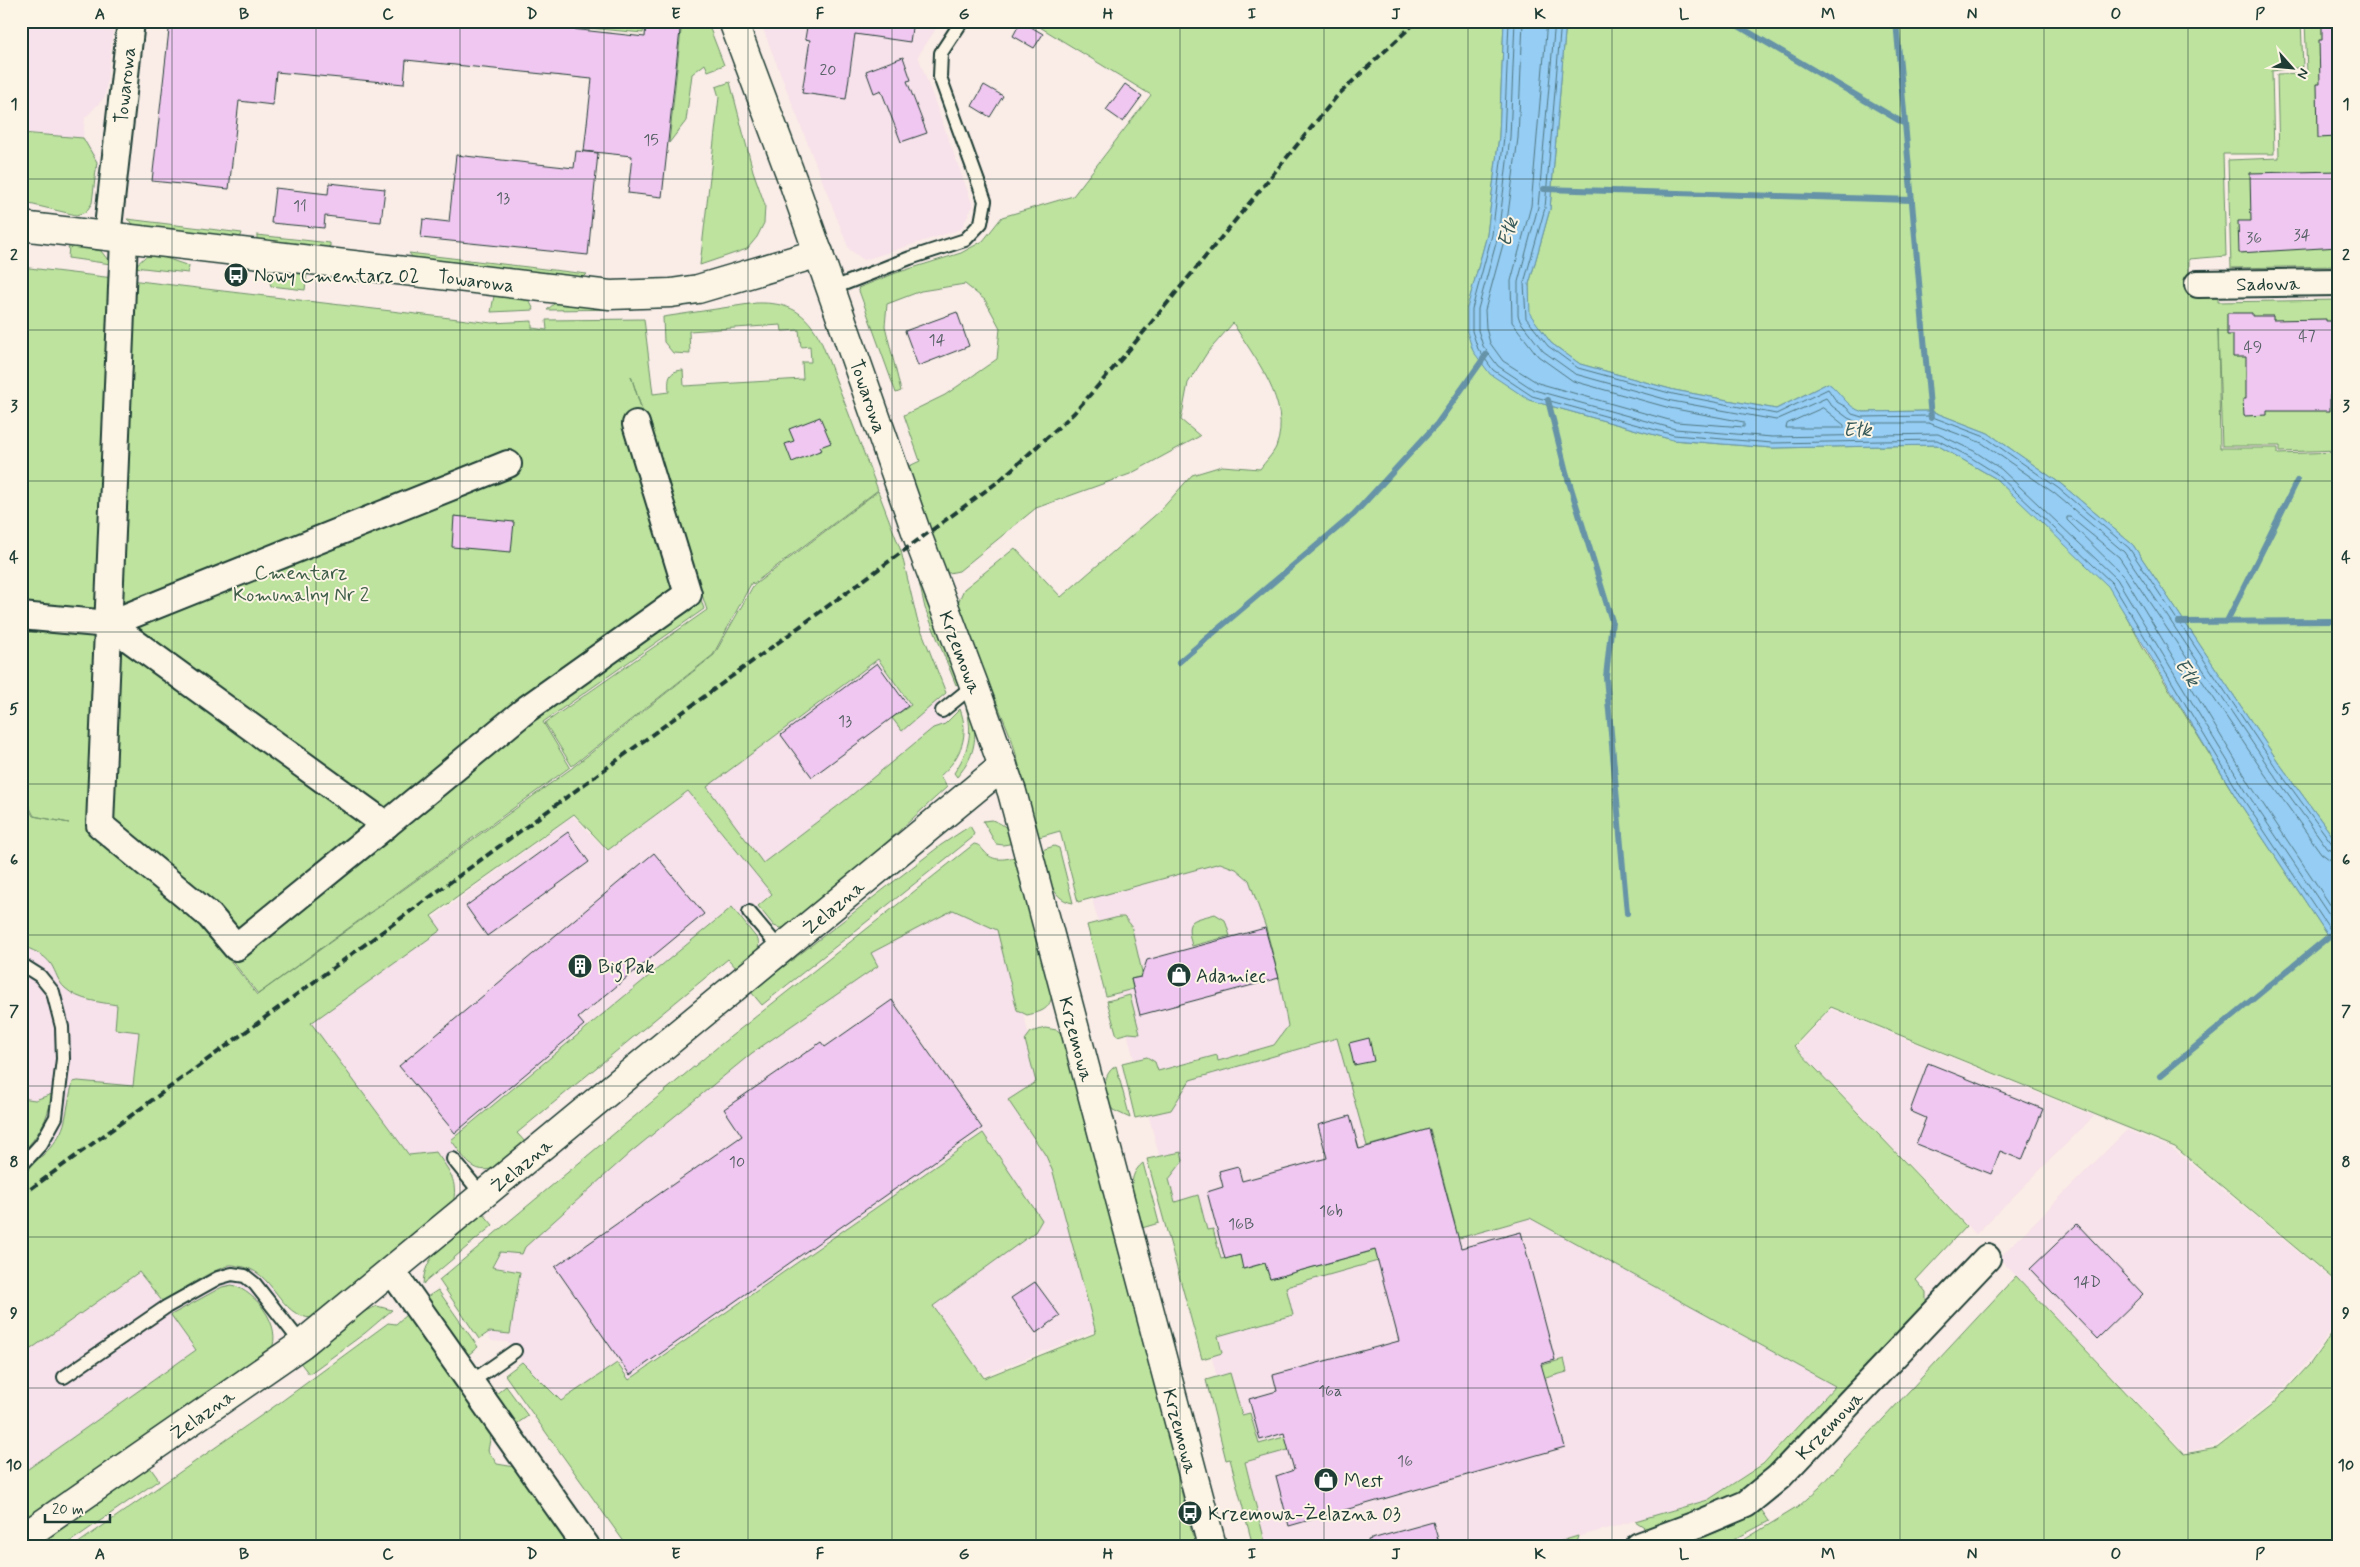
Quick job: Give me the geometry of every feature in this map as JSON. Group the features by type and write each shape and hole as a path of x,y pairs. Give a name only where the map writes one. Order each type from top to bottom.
{"street":[{"name":"Towarowa","path":"131,21 115,238 584,293 620,295 671,293 698,288 819,253"},
{"name":"Towarowa","path":"733,21 819,253 919,540"},
{"path":"21,226 115,238 109,624 100,826 210,916 236,947 528,708 688,594 636,424"},
{"name":"Sadowa","path":"2198,284 2339,282"},
{"path":"21,616 109,624 508,464"},
{"name":"Krzemowa","path":"919,540 1003,766 1212,1546"},
{"path":"109,624 386,825"},
{"name":"Żelazna","path":"21,1539 302,1344 1003,766"},
{"name":"Krzemowa","path":"1639,1546 1746,1504 1779,1477 1987,1258"},
{"path":"392,1271 586,1546"}],"lane":[{"path":"831,288 910,258 965,240 980,223 985,201 940,77 941,53 962,21"},
{"path":"942,711 974,685"},
{"path":"749,912 781,950"},
{"path":"21,964 40,976 52,992 62,1026 63,1060 56,1117 41,1144 21,1166"},
{"path":"453,1159 483,1196"},
{"path":"64,1377 166,1307 218,1278 232,1274 245,1276 255,1284 302,1344"},
{"path":"471,1382 515,1351"}],"shaded area":[{"path":"21,21 114,21 105,97 85,118 84,126 83,136 98,161 94,193 21,183"},
{"path":"760,21 941,21 918,56 973,206 961,229 864,260 849,249"},
{"path":"911,618 947,725 772,893 453,1159 445,1165 388,1167 286,1025 573,816 607,851 688,792"},
{"path":"1191,744 1471,997 1530,1218 1834,1386 1762,1463 1708,1500 1545,1546 1261,1546 1066,798"},
{"path":"953,907 1001,928 1104,1327 618,1521 516,1376 521,1360 515,1351 508,1342 492,1341 471,1311 505,1244 850,961"},
{"path":"21,937 38,940 189,1055 21,1175"},
{"path":"1831,1009 2094,1116 1976,1234 1796,1047"},
{"path":"209,1083 290,1283 21,1476 21,1217"},
{"path":"2127,1130 2172,1148 2339,1286 2339,1320 2308,1362 2268,1405 2215,1446 2185,1452 1999,1258"}],"green space":[{"path":"577,21 645,21 643,33 577,27"},
{"path":"682,21 707,21 724,65 708,71 705,64 692,74 686,121 669,143"},
{"path":"1030,21 1504,21 1499,136 1487,235 1467,308 1529,400 1673,440 1772,448 1937,445 1995,478 2108,582 2143,647 2237,799 2327,934 2339,946 2339,1284 2175,1147 1831,1007 1794,1046 1966,1226 1916,1280 1926,1292 1926,1305 1800,1443 1753,1483 1719,1504 1649,1530 1635,1521 1708,1500 1763,1464 1835,1386 1530,1218 1286,1287 1293,1315 1218,1336 1222,1353 1202,1359 1147,1159 1181,1152 1183,1161 1169,1179 1175,1202 1198,1195 1207,1230 1213,1229 1221,1259 1240,1255 1244,1269 1265,1263 1270,1279 1456,1228 1430,1129 1367,1146 1337,1038 1190,1080 1171,1110 1135,1118 1122,1063 1147,1057 1155,1062 1158,1071 1217,1055 1218,1061 1274,1045 1288,1026 1279,978 1266,928 1249,880 1236,869 1220,863 1078,902 1060,831 1039,837 1012,740 957,605 964,589 1015,548 1061,597 1160,511 1192,475 1222,466 1260,469 1276,447 1280,430 1279,414 1269,382 1233,323 1207,353 1188,383 1181,420 1200,436 1130,474 1036,508 959,571 944,574 905,468 920,461 904,415 945,395 997,359 1000,328 985,300 965,284 921,291 887,304 885,326 901,391 896,393 858,288 896,273 961,253 983,241 1002,217 1073,196 1151,95"},
{"path":"1566,21 2301,21 2303,67 2272,71 2274,154 2223,154 2226,256 2189,259 2189,293 2218,293 2218,302 2339,300 2339,450 2280,452 2280,446 2222,446 2218,329 2220,448 2278,448 2278,454 2339,452 2339,845 2279,763 2133,545 2061,484 1988,433 1931,411 1862,412 1851,407 1828,383 1776,409 1674,390 1580,364 1551,343 1529,314 1529,284 1550,209"},
{"path":"2305,21 2339,21 2339,266 2231,268 2228,160 2279,158 2277,74 2307,73"},
{"path":"730,82 753,171 765,205 764,223 757,237 747,249 700,265 719,97 716,87"},
{"path":"21,133 83,138 97,162 92,203 86,212 76,215 21,202"},
{"path":"127,219 242,233 235,240 138,228"},
{"path":"257,235 330,243 330,246 323,251 262,243 257,238"},
{"path":"69,245 101,251 111,264 68,258"},
{"path":"409,253 587,274 582,279 413,258"},
{"path":"157,255 189,266 188,273 134,267 145,257"},
{"name":"Cmentarz Komunalny Nr 2","path":"21,267 492,323 532,321 532,328 547,330 546,320 644,319 653,394 669,392 670,376 674,372 683,370 684,386 803,379 802,362 811,362 810,346 801,347 799,330 782,331 781,325 689,331 690,354 673,353 664,342 663,317 756,303 778,304 803,316 821,341 878,490 753,584 752,582 713,655 572,766 545,723 707,610 631,376 704,609 543,722 570,767 258,994 203,923 85,825 202,924 257,995 572,768 714,655 753,586 878,491 901,551 917,619 946,693 902,731 892,718 911,705 878,659 707,787 763,863 847,799 933,728 945,724 960,709 963,719 964,737 962,746 953,762 940,776 947,787 820,903 791,927 780,928 774,926 758,906 772,894 688,791 608,850 574,814 431,916 441,930 311,1023 409,1155 436,1152 449,1171 454,1183 453,1205 313,1318 301,1316 292,1310 260,1275 250,1269 228,1265 162,1301 139,1272 21,1356 21,1173 48,1150 59,1136 65,1120 73,1082 133,1086 139,1032 115,1029 117,1005 77,996 65,988 53,967 45,958 21,945 21,804 28,807 33,816 69,823 34,816 29,806 21,803"},
{"path":"307,273 305,290 271,286 268,277"},
{"path":"494,296 529,300 534,310 491,312"},
{"path":"555,303 633,309 547,310"},
{"path":"915,565 961,681 956,685 925,608"},
{"path":"971,704 975,734 974,743 969,760 957,777 954,773 963,758 968,742 969,726 966,708"},
{"path":"992,820 1007,828 1015,843 996,844 983,821"},
{"path":"970,826 974,833 972,838 762,1005 751,992 941,845"},
{"path":"974,844 996,859 1019,856 1053,988 1051,1000 1046,1008 1027,1015 1017,1010 997,930 953,910 871,953 878,966 752,1053 631,1152 525,1247 522,1254 500,1252 492,1267 520,1272 510,1334 489,1332 479,1339 439,1280 720,1045"},
{"path":"1054,846 1059,848 1073,903 1058,896 1050,882 1042,850"},
{"path":"732,907 758,940 758,949 750,960 738,970 728,959 517,1133 527,1144 501,1165 485,1170 478,1169 467,1162 451,1140"},
{"path":"1215,914 1225,920 1230,936 1192,946 1189,931 1192,922"},
{"path":"1124,917 1131,925 1143,976 1131,979 1133,989 1106,996 1087,925"},
{"path":"1130,995 1140,1034 1129,1033 1117,1036 1107,1001"},
{"path":"1045,1028 1057,1030 1067,1038 1187,1488 1181,1490 1193,1537 1199,1536 1201,1546 627,1546 505,1375 522,1362 561,1401 617,1363 629,1380 983,1133 1042,1220 1035,1232 933,1306 984,1378 1096,1333 1053,1172 1046,1156 1008,1100 1036,1082 1025,1040 1031,1032"},
{"path":"1116,1066 1130,1118 1113,1110 1107,1099 1106,1080 1111,1070"},
{"path":"52,1094 42,1127 21,1154 21,1098 35,1100"},
{"path":"1143,1163 1159,1223 1142,1228 1132,1194 1132,1185 1133,1177"},
{"path":"482,1212 493,1225 423,1284 429,1262 436,1252 453,1234"},
{"path":"2016,1276 2184,1454 2217,1448 2271,1406 2310,1364 2339,1323 2339,1546 1734,1546 1798,1507 1819,1488"},
{"path":"232,1285 250,1295 265,1311 273,1331 274,1341 271,1351 21,1525 21,1474 196,1350 171,1315 222,1287"},
{"path":"438,1290 478,1347 468,1355 427,1297"},
{"path":"377,1306 392,1310 365,1333 309,1374 299,1361 356,1315"},
{"path":"407,1314 491,1434 488,1451 497,1464 515,1467 571,1546 74,1546 282,1401 388,1323 396,1324"},
{"path":"1564,1359 1567,1372 1245,1462 1266,1546 1253,1546 1230,1459 1226,1460 1206,1380 1230,1373 1242,1415 1250,1413 1259,1444"},
{"path":"506,1386 528,1416 515,1425 495,1395"},
{"path":"149,1466 159,1480 64,1546 35,1546"},
{"path":"1760,1508 1769,1521 1722,1546 1682,1546 1729,1527"},
{"path":"1578,1536 1575,1546 1545,1546"}],"water":[{"name":"Ełk","path":"1504,21 1566,21 1550,209 1529,284 1530,314 1551,343 1580,364 1674,390 1776,409 1828,383 1852,407 1863,412 1931,411 1988,433 2061,484 2133,545 2279,763 2339,845 2339,946 2327,934 2237,799 2108,586 1995,478 1937,445 1772,448 1673,440 1529,400 1490,374 1473,351 1467,332 1467,308 1487,235 1499,136"}],"building":[{"path":"170,21 544,21 544,26 645,37 646,21 681,21 662,197 628,193 632,156 584,151 592,79 406,60 404,84 276,72 273,105 239,101 229,189 152,181"},
{"path":"808,21 913,21 910,42 855,34 846,99 802,93 810,40 805,39"},
{"path":"1021,21 1043,34 1034,48 1013,36"},
{"path":"2322,21 2339,21 2338,137 2318,138 2317,84 2320,84 2319,40 2322,40"},
{"path":"903,57 911,80 907,81 927,133 901,142 881,90 874,93 866,71"},
{"path":"1125,84 1142,96 1123,122 1106,110"},
{"path":"984,85 1003,96 990,117 972,106"},
{"path":"576,151 598,153 588,255 421,238 423,219 449,222 456,155 574,168"},
{"path":"2339,171 2339,247 2239,253 2238,221 2251,221 2250,173"},
{"path":"329,183 385,189 381,222 325,216 324,228 271,223 275,188 328,194"},
{"path":"957,312 969,346 918,366 905,331"},
{"path":"2227,313 2252,313 2252,316 2273,316 2273,320 2326,319 2326,321 2339,321 2339,395 2330,395 2330,411 2267,411 2267,415 2244,416 2243,399 2246,399 2246,357 2233,357 2233,335 2227,335"},
{"path":"820,417 831,443 820,447 822,450 792,462 785,444 794,441 789,429"},
{"path":"454,516 514,522 511,552 452,547"},
{"path":"877,663 908,706 812,777 781,735"},
{"path":"568,832 589,862 487,936 466,906"},
{"name":"BigPak","path":"654,853 704,914 578,1018 584,1025 455,1133 399,1066"},
{"path":"1265,928 1279,978 1140,1015 1131,979 1141,977 1147,960"},
{"path":"892,1000 982,1128 630,1375 555,1267 742,1136 724,1109 821,1042 825,1047"},
{"path":"1369,1038 1374,1061 1354,1065 1349,1043"},
{"path":"1928,1063 2043,1109 2022,1160 2000,1151 1991,1174 1916,1144 1926,1118 1910,1111"},
{"path":"1350,1116 1359,1149 1429,1129 1461,1248 1521,1232 1555,1360 1541,1364 1565,1447 1289,1526 1276,1476 1294,1470 1284,1433 1260,1440 1249,1399 1277,1391 1273,1375 1399,1341 1375,1250 1270,1279 1265,1263 1243,1269 1240,1255 1225,1259 1207,1192 1223,1187 1219,1171 1238,1166 1242,1181 1327,1158 1318,1125"},
{"path":"2077,1224 2143,1294 2097,1339 2030,1269"},
{"path":"1035,1282 1060,1316 1036,1333 1011,1298"},
{"path":"1433,1522 1440,1546 1369,1546 1368,1540"}],"waterway":[{"path":"1730,21 1905,124"},
{"path":"1896,21 1931,418"},
{"path":"1544,189 1912,200"},
{"path":"1179,662 1354,514 1437,424 1486,355"},
{"path":"1548,400 1566,472 1612,621 1606,677 1627,913"},
{"path":"2227,621 2297,481"},
{"path":"2178,622 2339,621"},
{"path":"2160,1076 2339,928"}],"railway":[{"path":"21,1196 999,481 1074,413 1124,356 1338,95 1417,21"}],"place":[{"name":"Nowy Cmentarz 02","path":"236,275"},
{"name":"BigPak","path":"580,966"},
{"name":"Adamiec","path":"1179,975"},
{"name":"Mest","path":"1326,1480"},
{"name":"Krzemowa-Żelazna 03","path":"1190,1513"}]}
